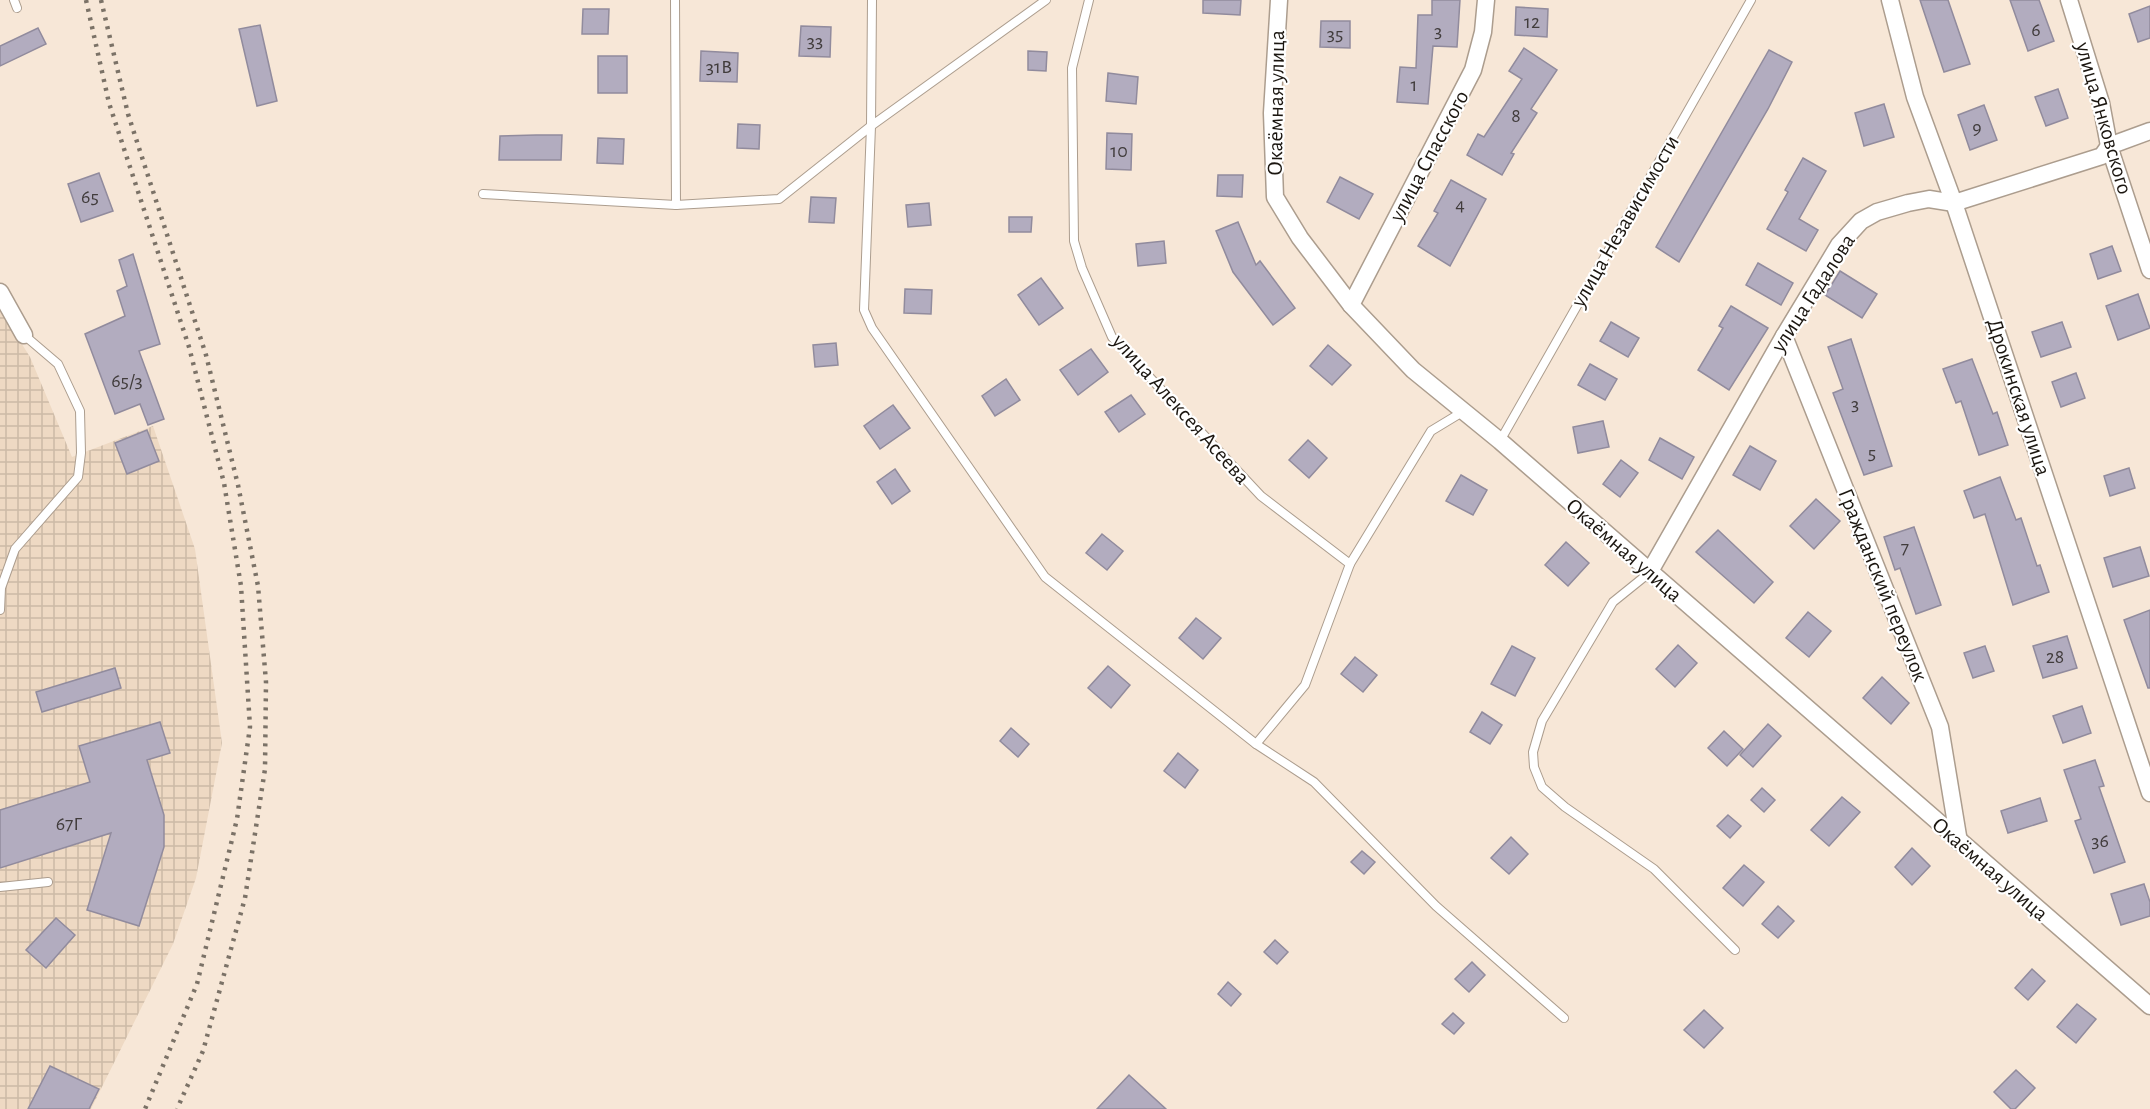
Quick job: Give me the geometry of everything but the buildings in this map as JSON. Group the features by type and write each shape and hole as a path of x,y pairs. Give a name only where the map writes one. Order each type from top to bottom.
{"street":[{"name":"Окаёмная улица","path":"1279,0 1272,113 1275,197 1316,261 1351,305 1413,370 1500,441 1649,573 2150,1006"},
{"name":"улица Спасского","path":"1351,305 1473,70 1484,32 1486,0"},
{"name":"Дрокинская улица","path":"1890,0 1915,97 1954,203 2150,793"},
{"name":"улица Янковского","path":"2069,0 2101,103 2109,146 2150,270"},
{"name":"улица Гадалова","path":"1649,573 1784,336 1839,245 1861,221 1877,212 1908,203 1929,199 1954,203 2102,156 2109,146 2150,132"},
{"path":"0,292 24,335"},
{"name":"Гражданский переулок","path":"1784,336 1940,727 1959,842"}],"lane":[{"path":"675,0 676,205"},
{"path":"872,0 871,126 864,310 872,328 1045,577 1256,744 1314,782 1436,906 1564,1018"},
{"path":"483,194 676,205 779,199 871,126 1046,0"},
{"name":"улица Алексея Асеева","path":"1089,0 1072,68 1074,241 1082,268 1112,337 1261,496 1350,564"},
{"name":"улица Независимости","path":"1500,441 1750,0"},
{"path":"0,610 1,588 15,549 78,477 81,453 80,411 58,364 24,335"},
{"path":"1256,744 1305,685 1350,564 1431,430 1464,411"},
{"path":"1649,573 1612,602 1547,711 1533,752 1534,767 1542,787 1565,807 1654,869 1735,950"},
{"path":"0,887 48,882"}],"shaded area":[{"path":"0,309 30,357 72,457 153,426 195,549 222,743 196,878 173,944 91,1109 0,1109"}],"railway":[{"path":"86,0 109,103 189,347 224,483 241,586 250,727 237,819 197,984 145,1109"},
{"path":"101,0 128,114 206,355 238,485 258,586 266,682 265,769 245,898 203,1051 177,1109"}]}
